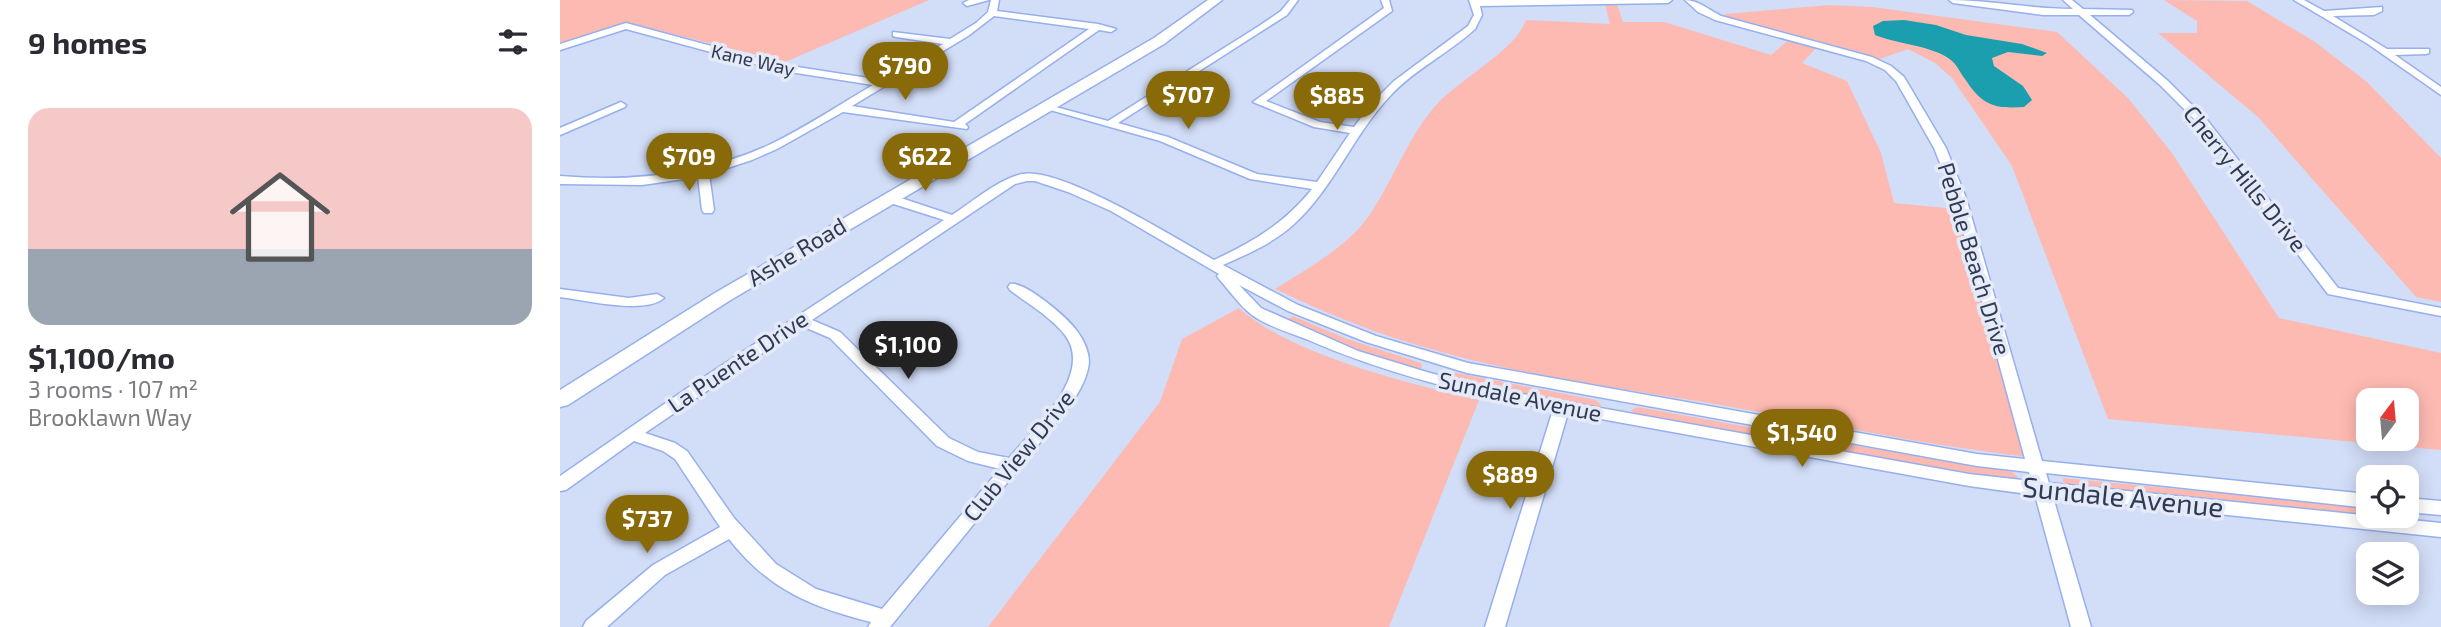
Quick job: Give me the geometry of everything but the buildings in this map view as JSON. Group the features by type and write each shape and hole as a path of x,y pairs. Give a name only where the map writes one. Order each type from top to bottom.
{"street":[{"path":"967,3 985,0"},
{"path":"560,180 630,184 702,172 771,148 979,25 992,13 995,0"},
{"name":"Ashe Road","path":"560,400 722,297 1159,41 1216,0"},
{"path":"1110,124 1262,28 1284,13 1294,0"},
{"path":"1357,131 1318,125 1258,102 1389,9 1385,0"},
{"path":"1213,265 1252,247 1281,229 1306,205 1375,106 1404,77 1472,27 1478,15 1474,2 1617,4 1668,0"},
{"name":"Pebble Beach Drive","path":"1689,0 1701,10 1718,18 1869,59 1888,68 1900,79 1940,148 1951,173 2081,627"},
{"path":"1954,0 2043,12 2129,12"},
{"name":"Cherry Hills Drive","path":"2067,0 2164,83 2203,122 2333,290 2441,312"},
{"path":"2298,0 2386,52 2440,91"},
{"path":"2323,14 2374,12 2379,9"},
{"path":"992,13 1111,29"},
{"name":"Kane Way","path":"560,47 626,26 777,67 882,83"},
{"path":"841,108 960,126 1098,27"},
{"path":"896,34 951,42"},
{"path":"2386,52 2426,51"},
{"path":"560,132 621,105"},
{"path":"1048,108 1164,139 1254,177 1319,186"},
{"path":"702,172 708,210"},
{"name":"Sundale Avenue","path":"1026,177 1072,189 1115,208 1213,265 1325,322 1438,360 1509,377 1618,397 2034,468 2356,500"},
{"name":"La Puente Drive","path":"560,485 952,219 1011,182 1026,177"},
{"path":"888,198 952,219"},
{"name":"Sundale Avenue","path":"1213,265 1256,312 1353,354 1427,377 1562,407 2042,489 2441,530"},
{"name":"Club View Drive","path":"882,622 1076,387 1083,361 1082,349 1070,330 1015,287"},
{"path":"560,293 629,302 657,298"},
{"path":"800,320 835,335 943,442 974,457 1012,465"},
{"name":"Sundale Avenue","path":"1427,377 1438,360"},
{"name":"Sundale Avenue","path":"1614,416 1618,397"},
{"path":"1499,626 1562,407"},
{"path":"1808,431 1808,451"},
{"path":"633,435 669,447 681,455 765,567 787,583 882,622"},
{"path":"2419,506 2441,508"},
{"path":"593,627 659,570 733,527"}],"shaded area":[{"path":"560,0 929,0 785,62 632,24 613,27 560,45"},
{"path":"2164,0 2247,1 2315,42 2367,82 2441,158 2441,302 2416,297 2258,117 2158,33 2197,33 2197,21"},
{"path":"1643,2 1617,4 1623,22 1664,22 1771,55 1791,38 1718,18 1726,14 1829,5 1872,7 2057,32 2128,98 2172,153 2279,318 2441,353 2441,450 2419,448 2419,388 2356,388 2356,442 2108,419 2012,166 1952,78 1935,63 1908,49 1874,61 1819,45 1802,63 1847,81 1881,153 1894,203 1955,209 2028,457 1912,440 1508,368 1438,351 1375,331 1275,289 1327,256 1362,225 1427,116 1447,94 1500,53 1526,20 1610,24 1605,4 1579,4"},
{"path":"1239,308 1261,325 1320,354 1386,376 1479,400 1389,627 988,627 1160,402 1182,339"},
{"path":"1293,316 1347,339 1421,363 1422,368 1417,370 1337,344 1285,321"},
{"path":"1452,372 1596,400 1601,405 1599,408 1591,408 1448,380 1446,374"},
{"path":"1638,407 1792,435 1796,441 1792,443 1635,415 1631,410"},
{"path":"1833,442 2012,472 2018,477 2015,481 1834,451 1829,446"},
{"path":"2063,478 2356,506 2356,516 2064,485"}],"water":[{"path":"1904,20 1936,25 1966,35 2022,44 2047,53 2042,56 2008,52 1992,58 1994,66 2023,86 2032,100 2024,107 1989,104 1977,95 1956,65 1945,56 1875,35 1873,26 1883,21"}]}
